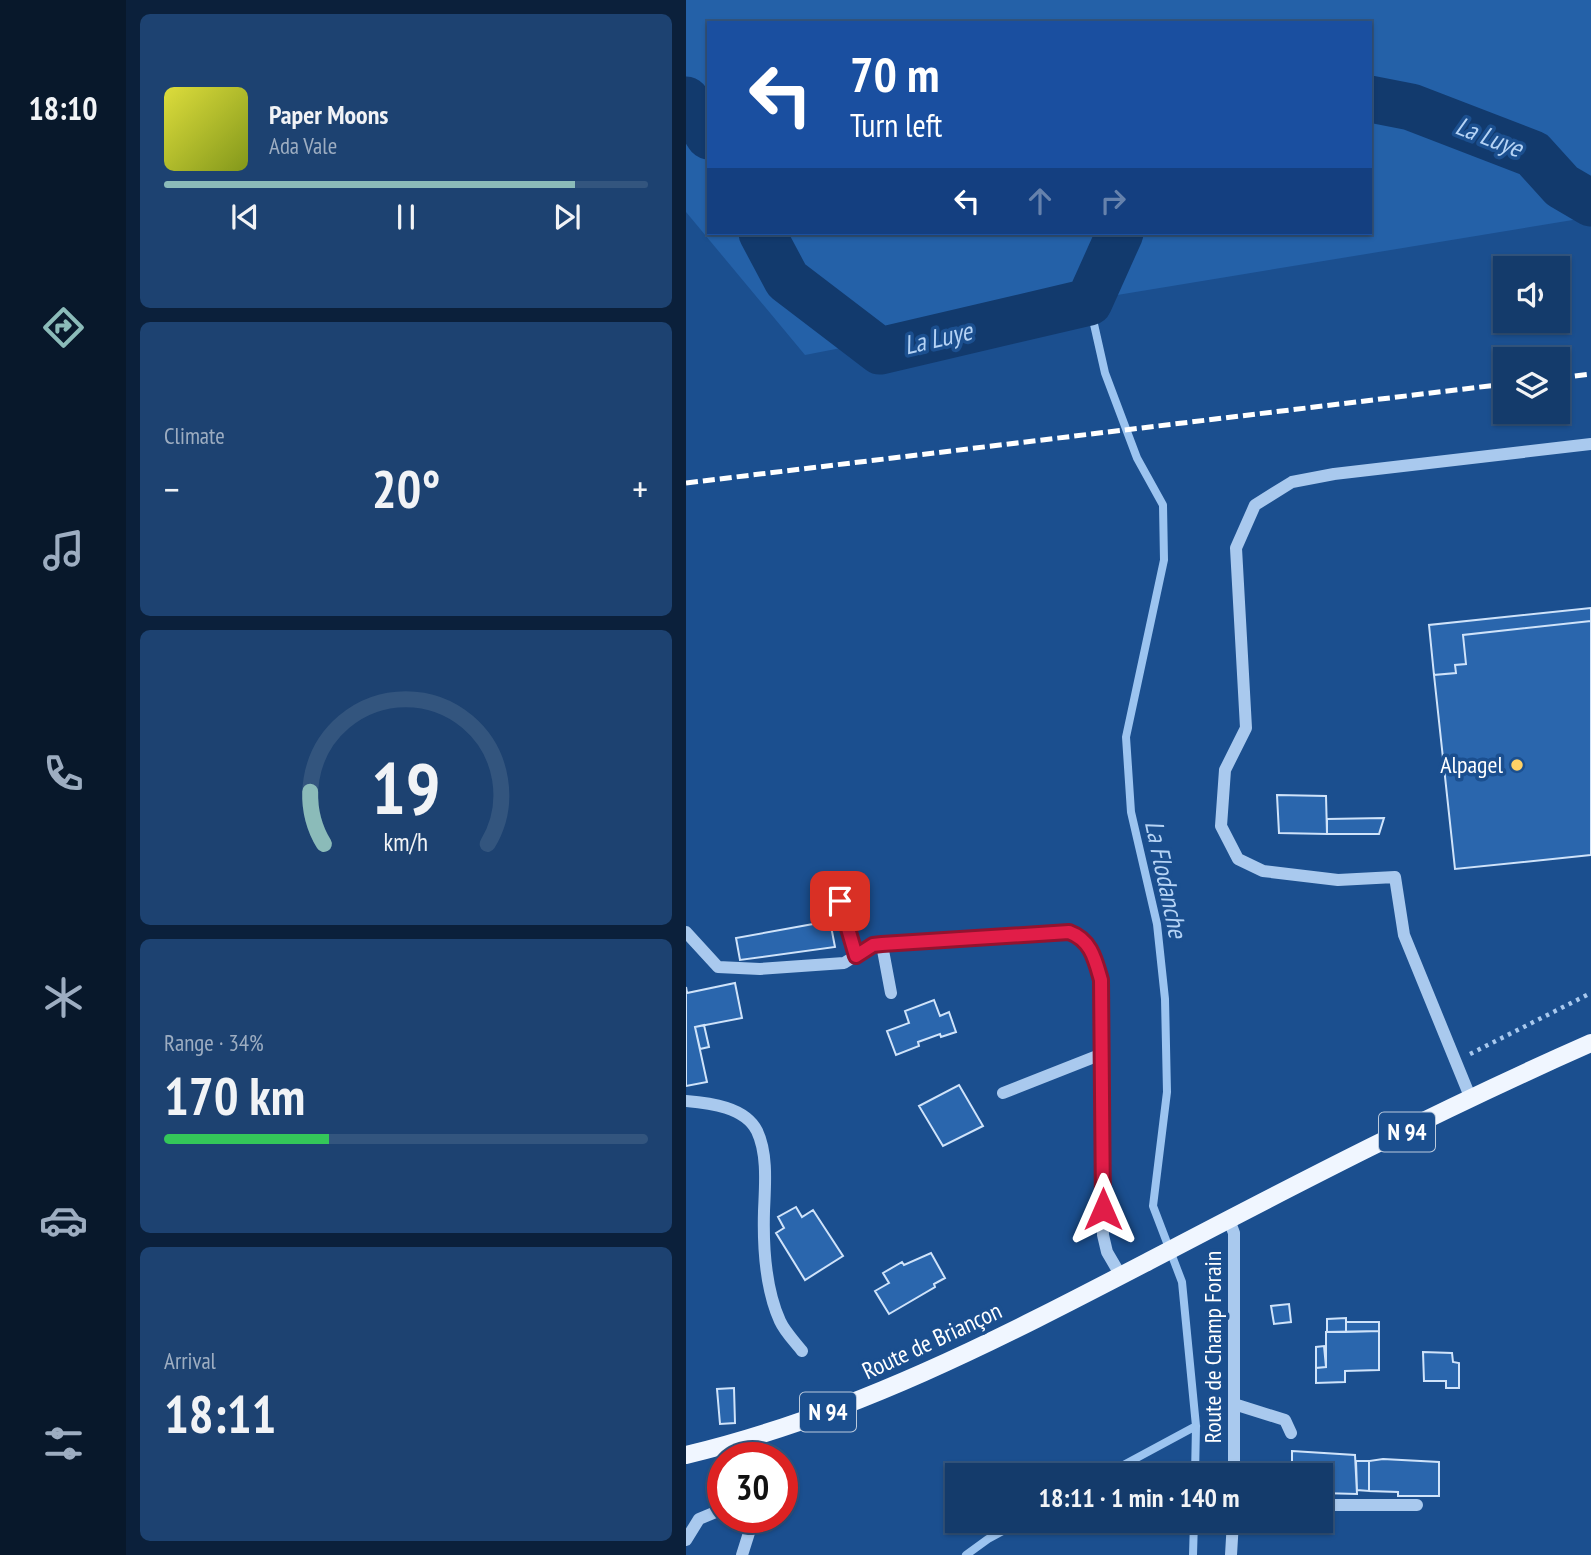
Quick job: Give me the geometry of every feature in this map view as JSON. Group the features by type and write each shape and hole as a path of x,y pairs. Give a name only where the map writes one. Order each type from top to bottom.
{"main road":[{"name":"N 94","path":"1229,1220 1589,1044"},
{"name":"Route de Briançon","path":"765,1442 965,1355 1229,1220"},
{"name":"Route de Briançon","path":"686,1455 707,1453"}],"street":[{"path":"1471,1100 1404,935 1395,877 1338,880 1263,871 1238,859 1221,826 1225,770 1246,728 1236,548 1255,505 1292,482 1334,474 1591,444"},
{"path":"840,901 856,956"},
{"path":"686,932 718,967 761,969 844,963 878,945 1069,932 1082,937 1093,953 1101,980 1103,1235 1107,1252 1121,1276"},
{"path":"878,945 891,993"},
{"path":"1003,1093 1102,1054"},
{"path":"686,1101 713,1104 743,1116 757,1131 765,1170 764,1231 769,1284 780,1322 802,1352"},
{"name":"Route de Champ Forain","path":"1229,1220 1234,1233 1234,1463"},
{"path":"1234,1404 1285,1420 1291,1433"},
{"path":"1333,1505 1417,1505"},
{"path":"686,1539 699,1519 707,1516"},
{"path":"742,1555 749,1533"},
{"path":"1231,1555 1232,1533"}],"path":[{"path":"1456,1062 1515,1029 1591,993"}],"shaded area":[{"path":"686,0 1591,0 1591,217 1093,299 805,355 686,212"}],"building":[{"path":"1591,608 1591,621 1463,635 1466,664 1455,665 1456,673 1434,675 1429,625"},
{"name":"Alpagel","path":"1591,621 1591,855 1455,869 1434,675 1456,673 1455,665 1466,664 1463,635"},
{"path":"1277,795 1326,796 1327,834 1279,833"},
{"path":"1384,818 1379,834 1327,834 1327,819"},
{"path":"830,921 835,947 740,960 736,938"},
{"path":"735,983 742,1018 695,1027 707,1082 686,1086 686,987 687,993"},
{"path":"934,1000 940,1016 949,1012 956,1032 941,1037 940,1034 918,1042 919,1046 896,1055 887,1031 909,1023 905,1011"},
{"path":"704,1025 709,1047 700,1049 695,1027"},
{"path":"959,1085 983,1126 943,1146 919,1106"},
{"path":"796,1207 802,1217 813,1210 843,1256 805,1280 776,1233 784,1228 778,1217"},
{"path":"931,1253 945,1278 934,1284 935,1287 889,1314 875,1291 889,1283 883,1273 902,1262 904,1265"},
{"path":"1289,1304 1291,1322 1274,1324 1271,1306"},
{"path":"1346,1318 1346,1332 1327,1332 1327,1319"},
{"path":"1346,1322 1379,1322 1379,1331 1346,1332"},
{"path":"1379,1331 1379,1370 1345,1371 1345,1382 1316,1383 1316,1368 1326,1367 1326,1332"},
{"path":"1324,1346 1326,1367 1316,1368 1316,1347"},
{"path":"1423,1352 1452,1353 1453,1362 1459,1363 1459,1388 1446,1388 1446,1381 1424,1381"},
{"path":"734,1388 735,1423 720,1424 717,1389"},
{"path":"1292,1451 1355,1455 1357,1494 1333,1493 1333,1463 1292,1463"},
{"path":"1383,1459 1439,1462 1439,1496 1398,1496 1398,1492 1369,1491 1369,1461"},
{"path":"1356,1461 1369,1461 1369,1491 1357,1490"}],"waterway":[{"name":"La Luye","path":"1372,99 1411,107 1533,154 1562,186 1591,203"},
{"name":"La Luye","path":"686,100 707,133"},
{"name":"La Luye","path":"763,235 787,280 880,351 1089,302 1119,235"},
{"name":"La Flodanche","path":"1089,302 1105,373 1137,458 1163,505 1164,560 1126,737 1131,812 1157,924 1165,999 1167,1092 1153,1206 1182,1282 1196,1426 1195,1463"},
{"path":"1127,1463 1196,1426"},
{"path":"966,1555 999,1533"},
{"name":"La Flodanche","path":"1193,1555 1194,1533"}],"railway":[{"path":"1570,377 1591,374"},
{"path":"686,483 1493,385"}],"place":[{"name":"Alpagel","path":"1517,765"}],"route":[{"path":"840,901 856,956 873,945 882,944 1069,932 1082,937 1093,953 1101,980 1103,1209"}]}
